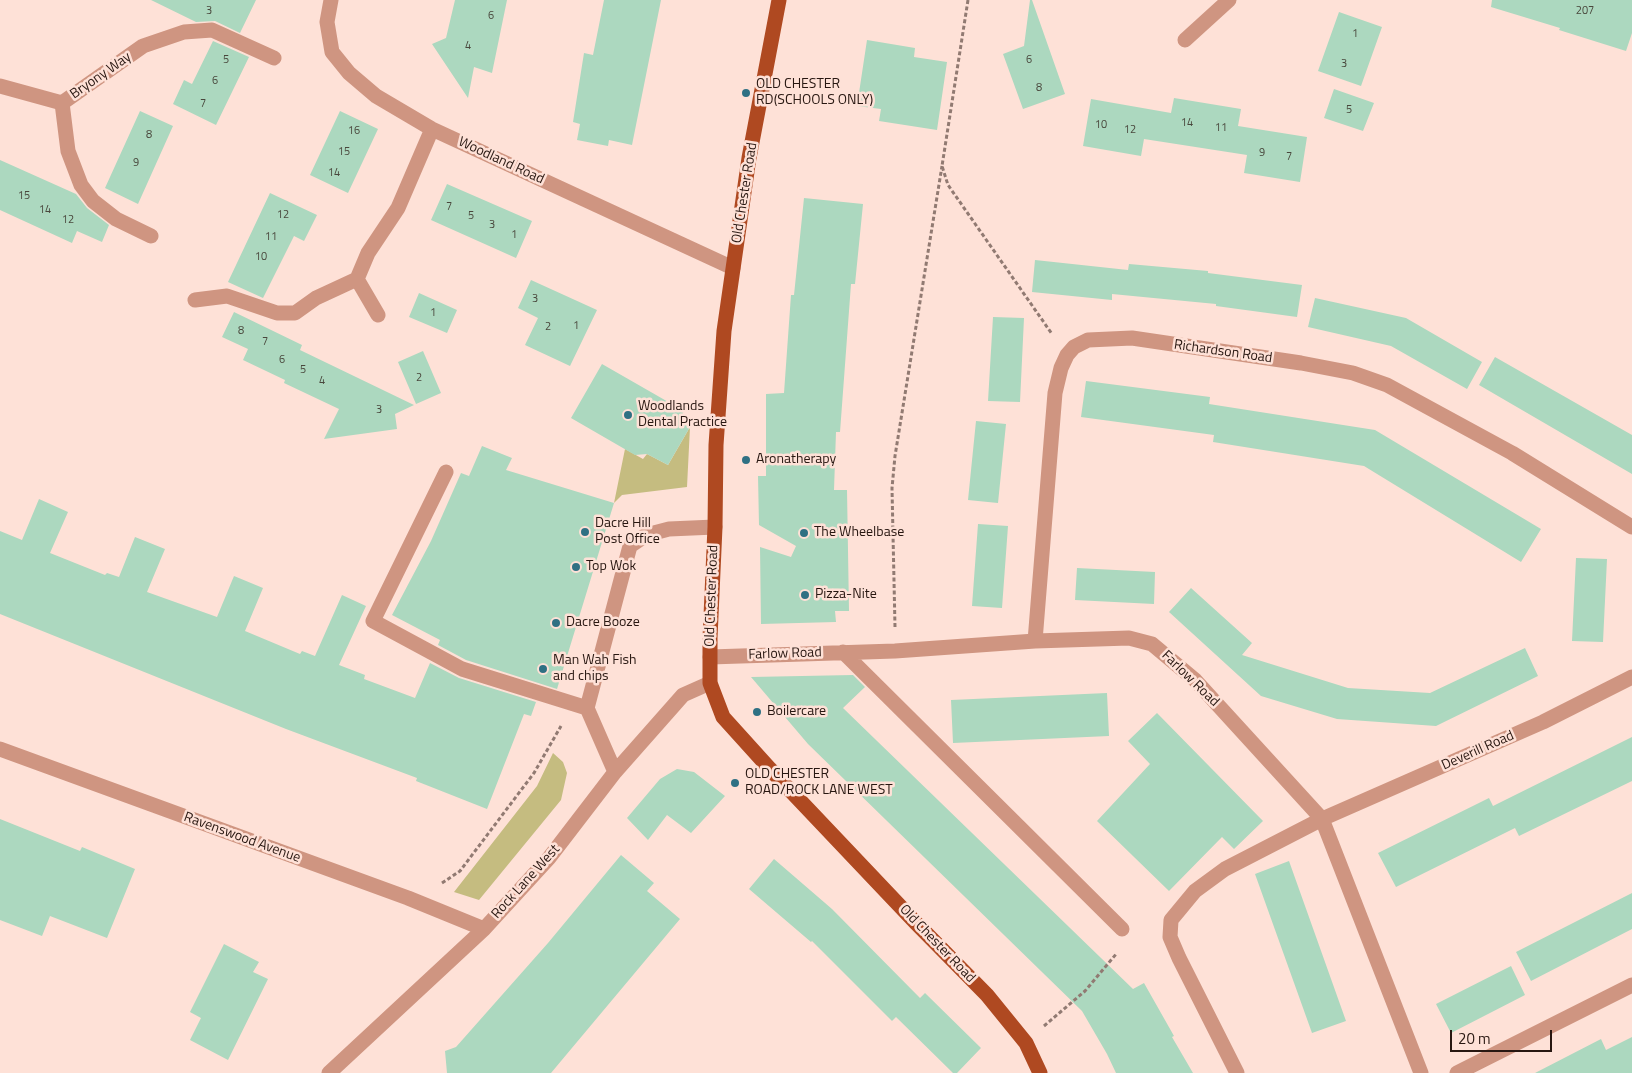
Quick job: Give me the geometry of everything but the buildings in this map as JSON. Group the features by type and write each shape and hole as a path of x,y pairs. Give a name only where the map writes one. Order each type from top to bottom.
{"main road":[{"name":"Old Chester Road","path":"780,0 749,158 722,350 716,445 710,683 723,717 876,882 987,995 1026,1043 1040,1073"}],"street":[{"name":"Woodland Road","path":"331,0 327,22 332,52 348,73 376,96 419,123 733,268"},
{"path":"1185,40 1229,0"},
{"name":"Bryony Way","path":"0,86 62,103 143,46 184,32 212,30 274,58"},
{"path":"62,103 68,151 81,185 93,201 116,219 151,236"},
{"path":"196,300 227,296 277,313 295,313 316,298 357,278 368,253 398,208 432,129"},
{"path":"357,278 378,315"},
{"name":"Richardson Road","path":"1067,355 1074,347 1088,340 1132,338 1301,363 1353,373 1387,384 1512,453 1632,527"},
{"path":"1035,641 1055,393 1061,368 1067,355"},
{"path":"446,472 373,621 462,669 580,706 615,772"},
{"path":"580,706 630,546 646,535 669,529 715,527"},
{"name":"Farlow Road","path":"710,657 895,651 1035,641 1129,638 1152,644 1195,680 1322,819 1421,1073"},
{"path":"842,652 1122,929"},
{"name":"Deverill Road","path":"1237,1073 1170,937 1171,920 1195,891 1225,869 1322,819 1543,722 1632,677"},
{"name":"Rock Lane West","path":"330,1073 484,929 549,858 615,772 683,695 710,683"},
{"name":"Ravenswood Avenue","path":"0,749 408,898 484,929"},
{"path":"1457,1073 1632,985"}],"path":[{"path":"895,651 892,488 895,456 968,0"},
{"path":"942,166 948,185 1067,355"},
{"path":"408,898 439,886 460,871 534,773 580,706"},
{"path":"1026,1043 1085,991 1127,942 1129,935 1122,929"}],"shaded area":[{"path":"690,427 687,487 622,495 614,503 625,449 643,459 647,454 668,465"},
{"path":"553,753 563,762 567,773 561,800 479,900 454,892 537,786"}],"place":[{"name":"OLD CHESTER RD(SCHOOLS ONLY)","path":"746,93"},
{"name":"Woodlands Dental Practice","path":"628,415"},
{"name":"Aronatherapy","path":"746,460"},
{"name":"Dacre Hill Post Office","path":"585,532"},
{"name":"The Wheelbase","path":"804,533"},
{"name":"Top Wok","path":"576,567"},
{"name":"Pizza-Nite","path":"805,595"},
{"name":"Dacre Booze","path":"556,623"},
{"name":"Man Wah Fish and chips","path":"543,669"},
{"name":"Boilercare","path":"757,712"},
{"name":"OLD CHESTER ROAD/ROCK LANE WEST","path":"735,783"}]}
